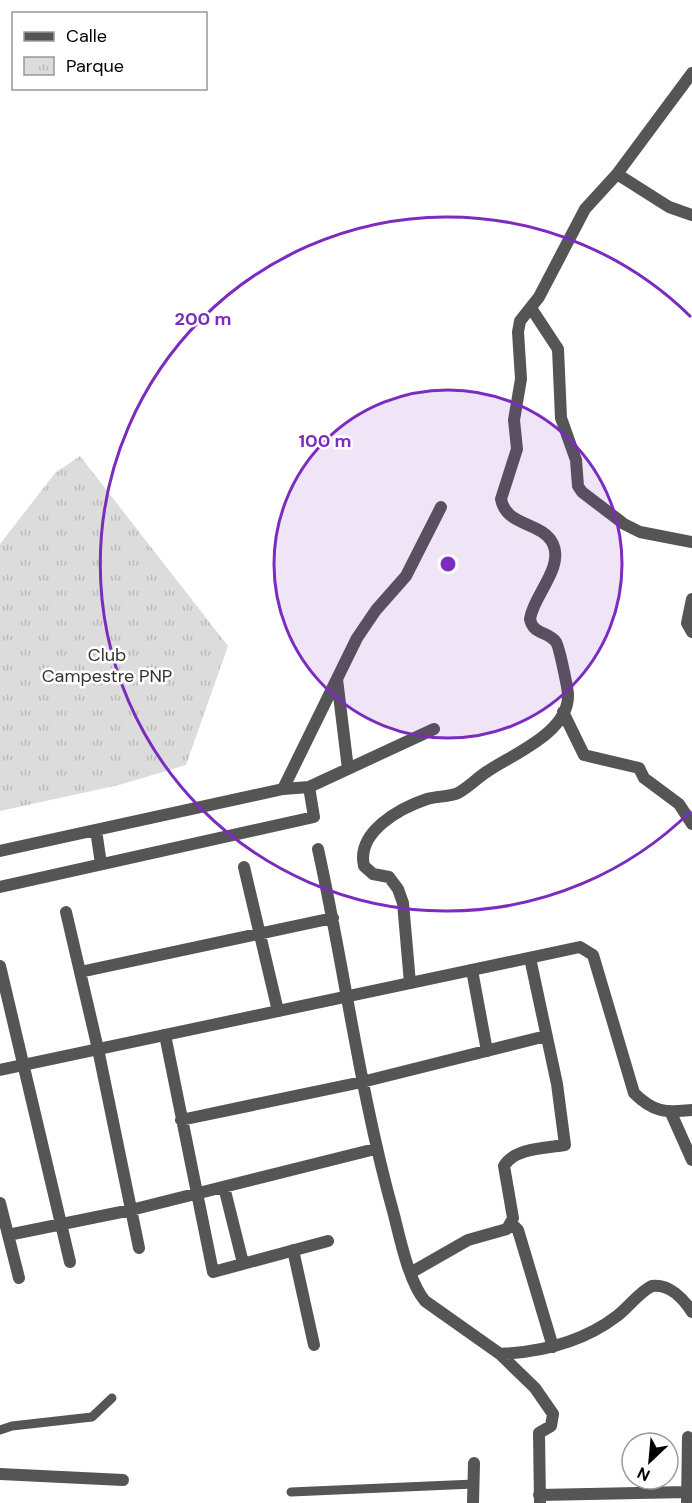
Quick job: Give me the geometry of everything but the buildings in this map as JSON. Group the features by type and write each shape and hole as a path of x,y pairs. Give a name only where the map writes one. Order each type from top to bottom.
{"street":[{"path":"410,983 401,896 393,880 386,876 373,874 364,866 364,851 369,838 377,828 410,807 426,799 455,794 537,741 554,726 563,712 568,694 559,648 553,639 536,631 530,620 554,561 554,548 544,533 510,516 501,500 517,449 514,420 521,379 518,326 531,308 585,209 617,174 692,73"},
{"path":"617,174 669,207 692,215"},
{"path":"531,308 558,349 561,418 576,460 578,486 582,492 624,524 640,532 692,542"},
{"path":"283,789 357,638 376,610 406,576 441,507"},
{"path":"692,599 687,623 692,632"},
{"path":"337,680 348,769"},
{"path":"563,712 584,755 639,768 644,778 679,804 692,824"},
{"path":"0,851 283,789 309,787 434,729"},
{"path":"0,887 314,817 309,787"},
{"path":"96,830 101,864"},
{"path":"318,849 333,918 375,1149 412,1272 425,1300 500,1354 535,1388 553,1414 551,1426 539,1433 539,1499 687,1497 688,1437"},
{"path":"244,867 278,1011"},
{"path":"66,912 98,1049 139,1248"},
{"path":"80,972 333,918"},
{"path":"0,1070 580,947 593,955 634,1093 648,1107 671,1113 692,1110"},
{"path":"412,1272 468,1240 504,1230 512,1224 513,1218 504,1166 506,1161 518,1154 565,1145 557,1084 530,958"},
{"path":"0,966 70,1263"},
{"path":"472,970 487,1051"},
{"path":"165,1035 213,1272 328,1241"},
{"path":"181,1120 362,1082 546,1036"},
{"path":"671,1113 692,1160"},
{"path":"8,1235 196,1195 375,1149"},
{"path":"224,1187 243,1263"},
{"path":"0,1203 19,1278"},
{"path":"512,1224 518,1230 553,1347"},
{"path":"292,1250 314,1345"},
{"path":"500,1354 553,1347 584,1337 601,1327 652,1286 662,1286 673,1292 692,1312"},
{"path":"0,1430 12,1426 92,1417 112,1398"},
{"path":"473,1503 474,1463"},
{"path":"0,1474 123,1480"},
{"path":"291,1492 474,1484"}],"green space":[{"name":"Club Campestre PNP","path":"80,456 228,646 186,765 119,785 0,811 0,544 55,473"}]}
